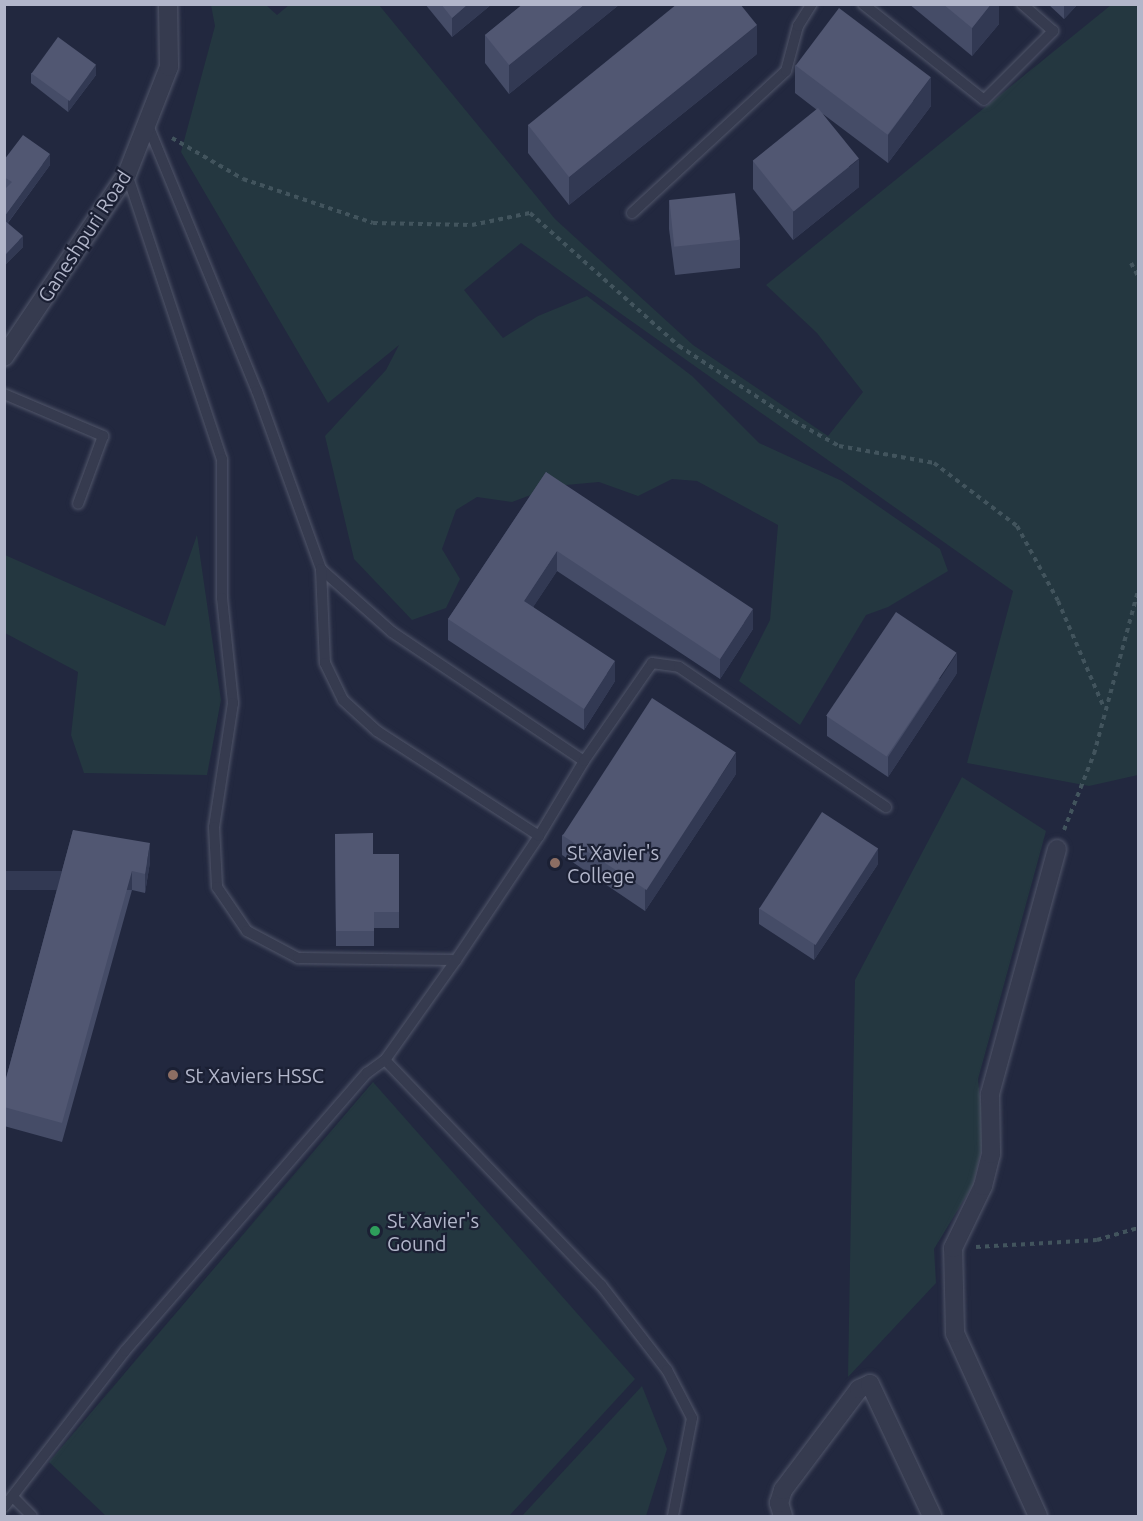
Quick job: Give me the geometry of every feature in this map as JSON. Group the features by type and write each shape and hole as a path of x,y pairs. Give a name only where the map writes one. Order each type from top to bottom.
{"street":[{"name":"Ganeshpuri Road","path":"4,357 127,174 169,67 168,4"},
{"path":"1038,1516 955,1333 953,1248 983,1186 991,1154 990,1094 1057,849"},
{"path":"783,1516 778,1503 783,1490 859,1389 870,1384 932,1516"}],"lane":[{"path":"632,213 786,71 798,26 812,4"},
{"path":"863,4 984,100 1053,31 1022,4"},
{"path":"147,123 257,391 321,569 325,663 343,700 377,731 539,836"},
{"path":"127,174 222,459 222,598 233,703 213,827 217,887 247,931 298,958 456,960"},
{"path":"4,394 16,402 103,436 78,504"},
{"path":"321,569 392,632 584,761"},
{"path":"4,1507 14,1498 125,1350 367,1073 385,1060 456,960 539,836 584,761 652,663 679,667 886,807"},
{"path":"385,1060 601,1285 667,1370 692,1418 673,1516"},
{"path":"14,1498 32,1516"}],"path":[{"path":"170,137 243,179 373,223 472,225 530,213 679,345 795,421 839,446 934,463 1017,526 1058,601 1104,708"},
{"path":"1131,263 1138,276"},
{"path":"1057,849 1094,754 1104,708 1138,591"},
{"path":"953,1248 1097,1240 1138,1228"}],"shaded area":[{"path":"211,5 266,5 277,15 289,5 379,5 555,219 693,345 828,436 863,392 817,333 766,285 1111,5 1138,5 1138,775 1089,786 967,763 1013,591 521,243 464,290 503,338 538,316 587,296 692,376 759,443 842,481 940,549 948,571 888,607 866,615 800,725 739,681 770,620 778,525 697,481 672,479 638,496 599,482 555,486 512,502 477,497 456,510 442,549 460,579 446,608 412,620 354,559 325,436 386,370 399,345 328,403 181,152 215,26"},
{"path":"197,535 221,700 207,775 84,773 71,735 78,672 5,633 5,555 165,626"},
{"path":"962,777 1046,831 978,1079 984,1138 973,1185 934,1249 936,1283 848,1377 855,980"},
{"name":"St Xavier's Gound","path":"373,1082 635,1379 509,1516 106,1516 49,1462"},
{"path":"642,1386 667,1449 646,1516 522,1516"}],"building":[{"path":"441,4 468,4 452,18"},
{"path":"523,4 585,4 509,65 485,35"},
{"path":"677,4 740,4 757,25 569,177 528,125"},
{"path":"943,4 991,4 972,28"},
{"path":"839,8 931,77 888,135 796,66"},
{"path":"58,37 96,65 70,101 32,73"},
{"path":"818,108 859,159 794,211 753,161"},
{"path":"23,135 50,154 4,217 4,190 12,182 4,177 4,160"},
{"path":"735,193 740,240 674,247 669,200"},
{"path":"4,220 23,236 4,256"},
{"path":"546,472 753,609 720,659 557,551 524,601 615,661 584,709 448,619"},
{"path":"896,612 957,653 887,756 826,716"},
{"path":"652,698 736,752 647,890 563,836"},
{"path":"822,812 878,848 816,945 759,908"},
{"path":"73,830 150,843 145,874 132,871 62,1123 4,1107 4,1086"},
{"path":"373,833 373,854 399,854 399,912 374,912 374,931 336,931 335,834"}],"place":[{"name":"St Xavier's College","path":"555,863"},
{"name":"St Xaviers HSSC","path":"173,1075"},
{"name":"St Xavier's Gound","path":"375,1231"}]}
